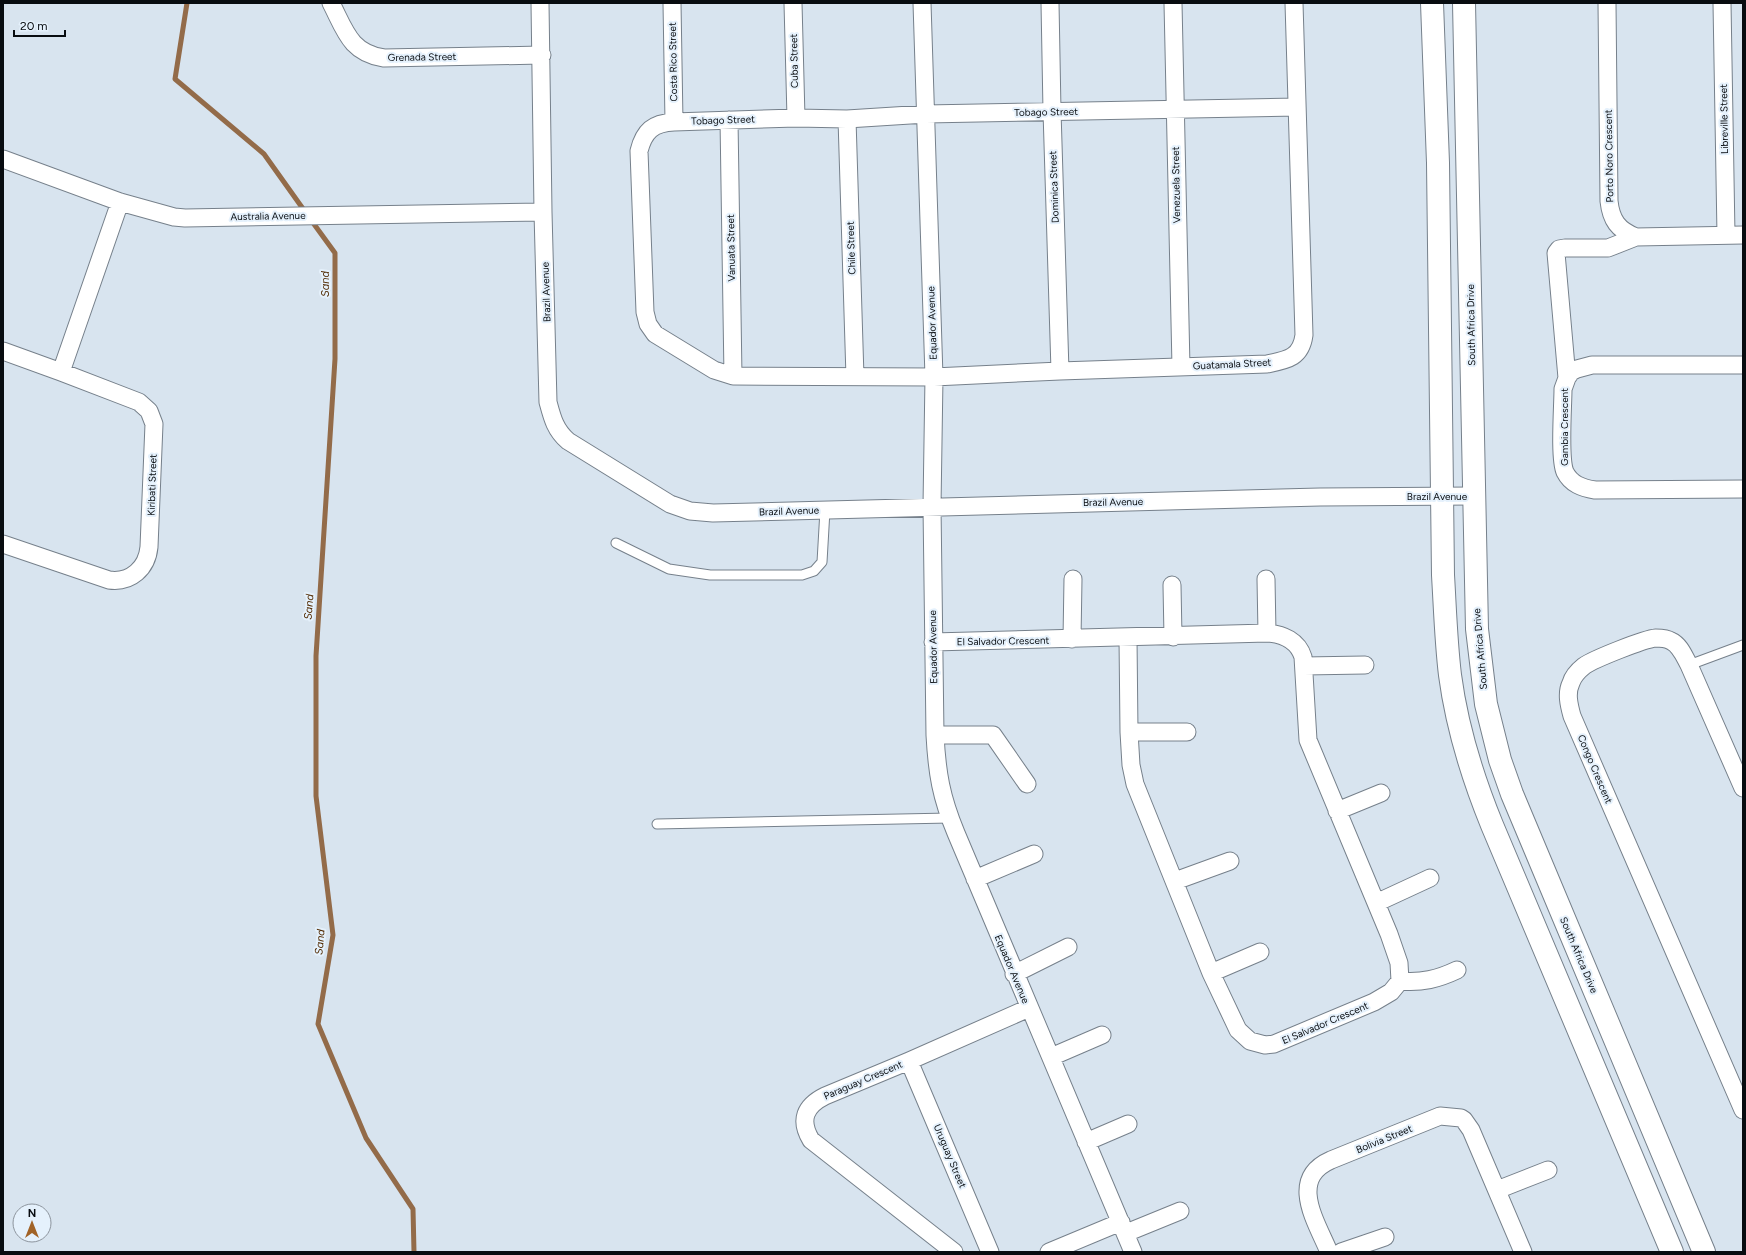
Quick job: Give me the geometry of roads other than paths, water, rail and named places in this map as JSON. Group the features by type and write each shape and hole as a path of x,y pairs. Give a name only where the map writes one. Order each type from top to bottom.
{"street":[{"name":"Grenada Street","path":"331,3 355,45 364,53 372,56 384,58 542,55"},
{"name":"Brazil Avenue","path":"540,3 548,402 552,420 561,435 579,448 670,504 690,511 726,513 932,506 1320,497 1474,496"},
{"name":"Costa Rico Street","path":"672,3 674,122"},
{"name":"Cuba Street","path":"793,3 796,118"},
{"name":"Equador Avenue","path":"922,3 934,377 932,506 933,642 937,773 950,818 1014,974 1051,1057 1133,1252"},
{"name":"Dominica Street","path":"1050,3 1060,371"},
{"name":"Venezuela Street","path":"1173,3 1174,110 1181,367"},
{"name":"Guatamala Street","path":"934,377 1267,364 1294,357 1300,349 1304,335 1294,3"},
{"path":"1432,3 1438,163 1443,575 1450,668 1455,702 1468,761 1492,825 1672,1252"},
{"name":"South Africa Drive","path":"1464,3 1477,629 1486,704 1500,760 1512,794 1704,1252"},
{"name":"Porto Noro Crescent","path":"1607,3 1610,214 1626,233 1636,237"},
{"name":"Libreville Street","path":"1722,3 1726,235"},
{"name":"Tobago Street","path":"934,377 733,376 714,370 655,334 648,324 645,312 639,151 642,139 649,129 659,124 674,122 729,120 796,118 847,119 926,114 1297,107"},
{"name":"Chile Street","path":"847,119 854,377"},
{"name":"Vanuata Street","path":"729,120 733,376"},
{"name":"Australia Avenue","path":"3,159 120,202 169,216 185,218 543,212"},
{"path":"61,372 120,202"},
{"path":"1567,378 1556,253 1559,250 1565,248 1608,248 1636,237 1743,235"},
{"name":"Kiribati Street","path":"3,351 139,402 145,406 151,414 154,424 148,555 137,572 123,580 114,581 100,578 3,544"},
{"name":"Gambia Crescent","path":"1743,365 1592,365 1576,369 1571,372 1563,389 1563,465 1567,476 1578,486 1595,490 1743,489"},
{"path":"1072,639 1073,579"},
{"path":"1266,579 1267,633"},
{"path":"1172,585 1173,637"},
{"name":"El Salvador Crescent","path":"933,642 1173,637 1267,633 1287,638 1295,644 1302,652 1304,666 1308,740 1396,951 1400,970 1400,981 1391,992 1374,1002 1283,1042 1265,1045 1250,1041 1238,1030 1211,973 1135,784 1131,766 1129,732 1128,638"},
{"name":"Congo Crescent","path":"1743,788 1737,756 1680,648 1671,641 1661,638 1648,640 1584,666 1570,683 1568,691 1569,706 1572,716 1743,1110"},
{"path":"1304,666 1365,664"},
{"path":"1129,732 1187,732"},
{"path":"935,735 993,734 1027,784"},
{"path":"1338,811 1381,793"},
{"path":"975,879 1034,854"},
{"path":"1175,881 1230,861"},
{"path":"1376,903 1430,878"},
{"path":"1014,974 1068,946"},
{"path":"1211,973 1260,952"},
{"path":"1400,981 1425,981 1444,976 1457,970"},
{"name":"Paraguay Crescent","path":"954,1252 815,1143 808,1134 805,1124 807,1110 816,1100 1029,1008"},
{"path":"1051,1057 1102,1035"},
{"name":"Uruguay Street","path":"909,1061 990,1252"},
{"name":"Bolivia Street","path":"1329,1252 1308,1197 1308,1187 1315,1170 1331,1160 1430,1120 1448,1116 1464,1120 1471,1130 1523,1252"},
{"path":"1086,1142 1128,1124"},
{"path":"1496,1190 1548,1170"},
{"path":"1049,1252 1123,1227 1180,1211"},
{"path":"1341,1252 1385,1237"}],"lane":[{"path":"616,543 669,569 710,574 802,575 814,571 822,562 825,510"},
{"path":"1689,665 1743,645"},
{"path":"657,824 950,818"}],"waterway":[{"name":"Sand","path":"187,3 175,79 264,154 306,213"},
{"name":"Sand","path":"311,220 335,253 335,359 316,656 316,796 333,935 318,1024 366,1138 413,1209 414,1252"}]}
